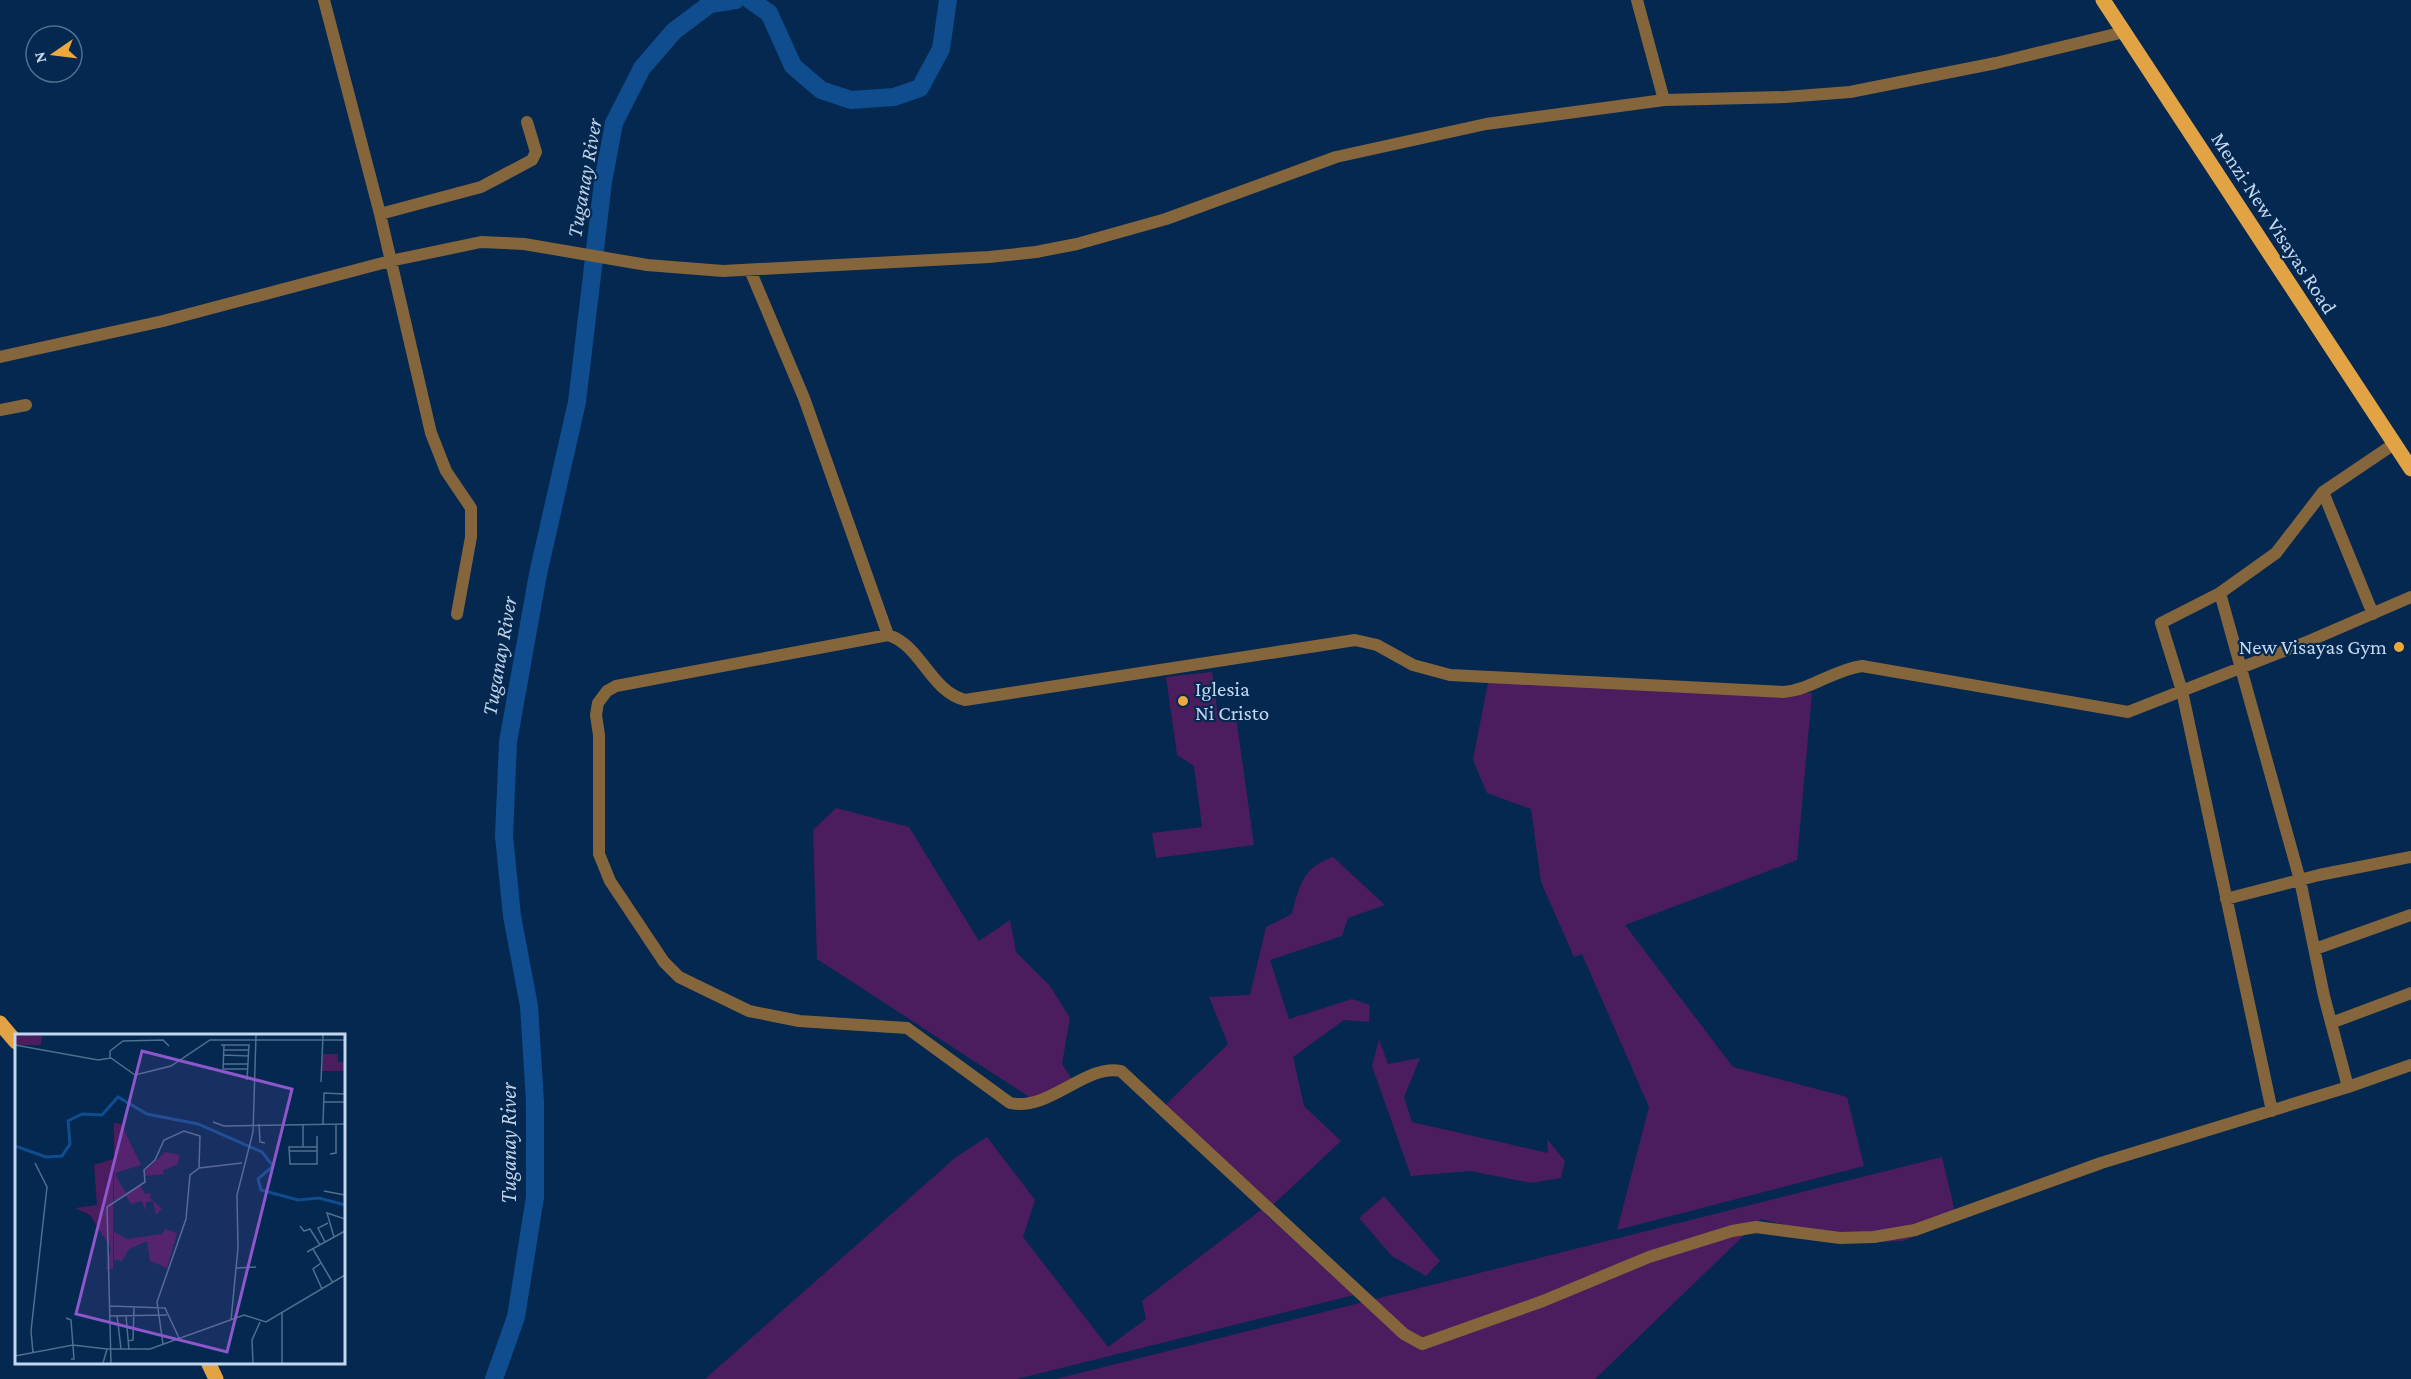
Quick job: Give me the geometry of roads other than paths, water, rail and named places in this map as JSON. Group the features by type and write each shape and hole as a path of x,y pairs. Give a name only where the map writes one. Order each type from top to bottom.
{"main road":[{"name":"Menzi-New Visayas Road","path":"2103,0 2411,469"},
{"path":"0,1023 15,1041"},
{"path":"209,1364 216,1379"}],"street":[{"path":"324,0 380,214 431,433 446,471 471,508 471,537 457,614"},
{"path":"1637,0 1664,100"},
{"path":"0,357 163,321 390,261 481,242 547,248 671,268 750,270 989,257 1077,244 1166,219 1336,157 1486,124 1664,100 1785,97 1850,92 1996,63 2124,32"},
{"path":"380,214 481,187 532,160 536,152 527,122"},
{"path":"750,270 804,398 888,635"},
{"path":"0,410 26,405"},
{"path":"2272,1111 2182,691 2161,623 2220,593 2276,553 2323,492 2394,444"},
{"path":"2323,492 2373,614"},
{"path":"2220,593 2300,880 2331,1023 2349,1087"},
{"path":"2411,597 2128,712 1862,666 1836,673 1802,689 1783,692 1450,675 1413,665 1377,645 1355,640 965,700 954,697 941,686 902,641 888,635 616,686 607,692 598,703 599,854 610,881 664,962 679,977 749,1011 799,1022 908,1028 1010,1103 1030,1104 1088,1078 1121,1071 1404,1335 1416,1342 1428,1343 1449,1336 1649,1257 1738,1229 1767,1228 1840,1238 1874,1237 1915,1230 2101,1163 2349,1087 2411,1065"},
{"path":"2226,899 2300,880 2411,857"},
{"path":"2315,949 2411,915"},
{"path":"2331,1023 2411,993"}],"waterway":[{"name":"Tuganay River","path":"494,1379 516,1317 535,1197 535,1102 529,1006 512,916 504,836 508,742 538,574 577,402 603,182 614,123 642,68 674,31 710,4 736,0"},
{"name":"Tuganay River","path":"750,0 769,13 793,66 821,90 851,100 894,97 920,88 941,49 948,0"}],"place":[{"name":"New Visayas Gym","path":"2399,647"},
{"name":"Iglesia Ni Cristo","path":"1183,701"}]}
